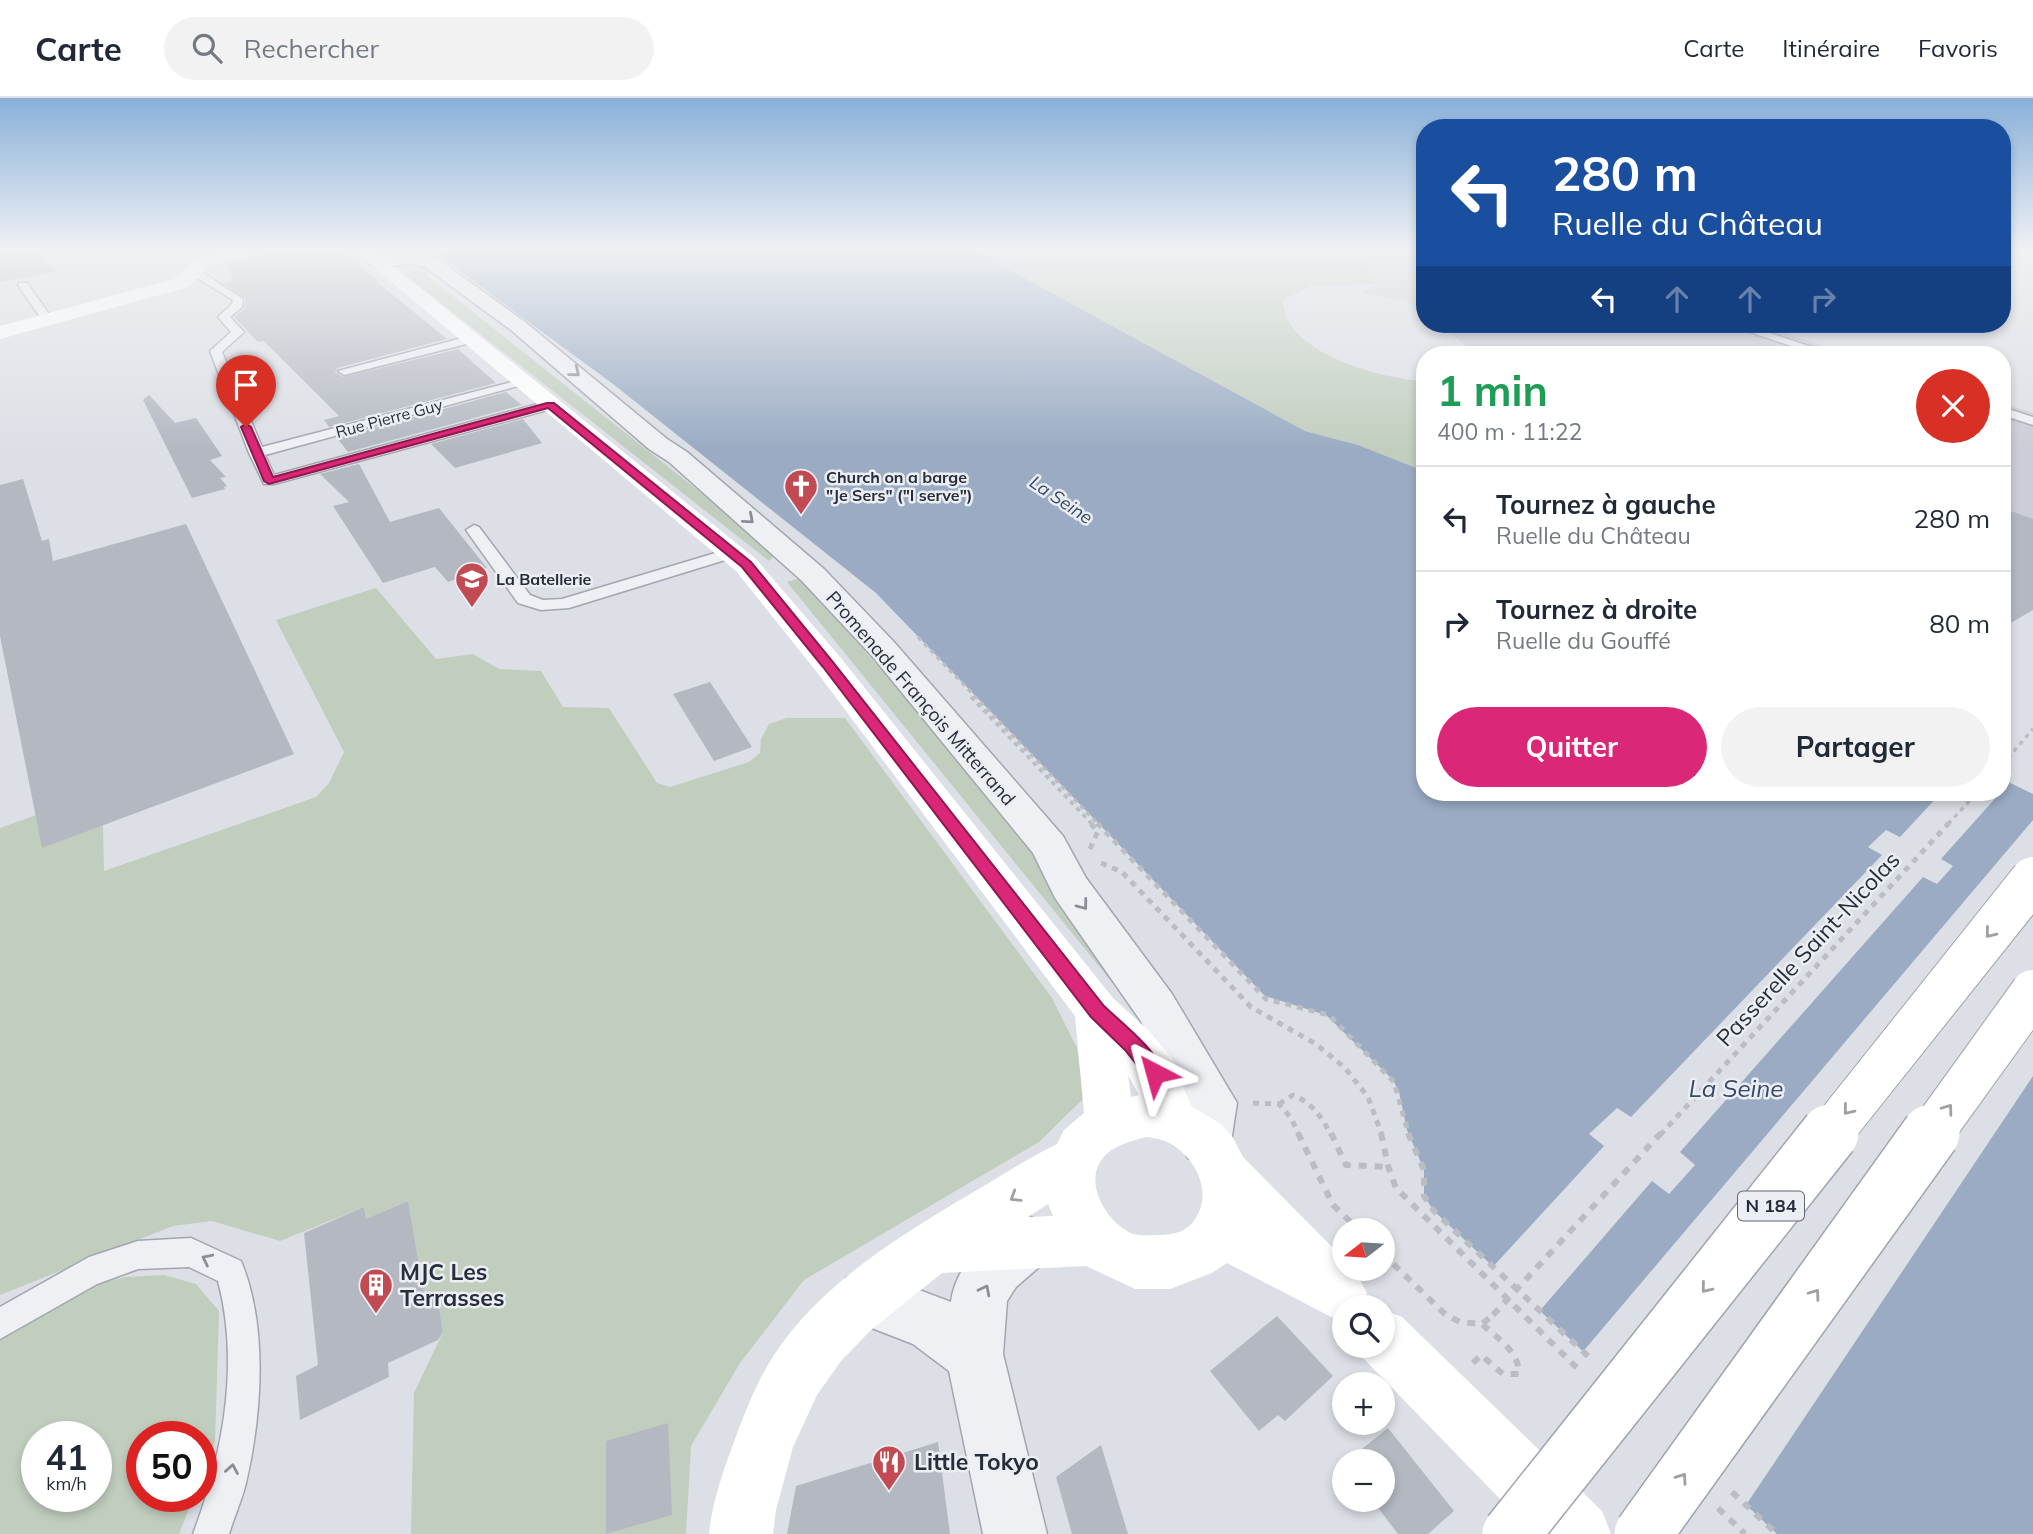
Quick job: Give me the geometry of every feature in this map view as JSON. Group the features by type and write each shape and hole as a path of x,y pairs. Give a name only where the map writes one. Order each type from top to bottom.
{"main road":[{"path":"0,333 65,316"},
{"path":"448,316 470,340 746,565 828,664 1097,1011 1132,1044 1155,1073 1201,1145 1229,1203 1219,1230 1208,1246 1185,1259 1158,1265 1129,1260 1096,1240 1077,1216 1070,1198 1073,1161 1084,1140 1110,1123 1127,1117 1146,1115 1201,1145 1341,1295"},
{"name":"N 184","path":"1511,1534 2033,879"},
{"path":"1643,1534 2033,992"},
{"path":"1097,1011 1110,1123"},
{"path":"741,1534 762,1447 796,1374 830,1332 866,1298 936,1247 1073,1161"},
{"path":"1219,1230 1337,1295"},
{"path":"936,1247 1096,1240"},
{"path":"1395,1350 1579,1534"}],"street":[{"name":"Promenade François Mitterrand","path":"505,316 658,444 678,457 813,575 883,649 1049,846 1070,887 1156,1007 1213,1103 1201,1145"},
{"path":"1015,1534 974,1353 980,1293 997,1269 1028,1242"},
{"path":"866,1298 931,1322 974,1353"}],"lane":[{"path":"45,316 48,321"},
{"path":"225,316 238,331 216,351 269,481 550,405"},
{"path":"1760,333 1801,346"},
{"path":"344,371 470,340"},
{"name":"Rue Pierre Guy","path":"256,453 523,383"},
{"path":"2011,414 2033,421"},
{"path":"474,530 524,599 541,605 563,604 732,553"},
{"path":"0,1324 89,1272 138,1255 191,1252 230,1271 242,1313 242,1414 229,1485 211,1534"}],"path":[{"path":"914,633 1266,999 1320,1012 1338,1022 1398,1089 1407,1130 1424,1170"},
{"path":"2011,755 2033,729"},
{"name":"Passerelle Saint-Nicolas","path":"1482,1324 1970,801"},
{"path":"1097,860 1122,872 1252,1007 1285,1030 1323,1049 1350,1074 1369,1098 1376,1114 1390,1177 1405,1199 1572,1363"},
{"path":"1347,1218 1333,1205 1292,1118 1279,1104 1293,1095 1305,1100 1321,1117 1346,1165 1389,1167"},
{"path":"1395,1266 1446,1315 1460,1322 1482,1324 1517,1359 1519,1374 1513,1377 1504,1375 1492,1365"},
{"path":"1730,1519 1745,1534"}],"shaded area":[{"path":"1449,333 1783,333 1825,346 1467,346"},
{"path":"2011,406 2033,413 2033,606 2011,622"}],"green space":[{"path":"458,316 478,316 777,553 769,561"},
{"path":"1094,316 1287,316 1299,335 1313,347 1331,356 1370,371 1416,380 1416,468 1358,445 1305,431"},
{"path":"800,578 1041,849 1133,1008 787,582"},
{"path":"376,588 436,659 473,654 499,669 541,671 563,707 609,708 657,783 670,787 749,762 760,753 761,739 769,724 787,718 845,718 1052,998 1077,1048 1084,1098 1039,1142 804,1280 740,1363 691,1446 686,1534 411,1534 414,1393 443,1332 437,1295 425,1299 408,1201 366,1219 364,1207 280,1241 212,1221 173,1226 0,1295 0,828 36,815 103,825 104,871 316,797 329,783 344,752 276,620"},
{"path":"164,1275 196,1284 219,1311 216,1421 126,1421 126,1512 188,1512 179,1534 0,1534 0,1339 87,1287 125,1277"}],"water":[{"name":"La Seine","path":"521,316 1094,316 1305,431 1358,445 1416,468 1416,801 2011,801 2011,783 2033,794 2033,1534 1777,1534 1434,1211 1424,1196 1424,1170 1407,1130 1399,1092 1393,1080 1326,1015 1265,996 876,593 613,384"}],"pier":[{"path":"1934,801 1993,801 1941,859 1953,866 1937,884 1923,877 1680,1152 1695,1165 1669,1194 1652,1181 1537,1314 1490,1270 1604,1146 1589,1134 1617,1108 1631,1117 1882,855 1868,847 1886,830 1900,837"},
{"path":"2033,820 2033,1076 1744,1508 1581,1354"}],"building":[{"path":"419,316 447,339 337,368 335,372 343,377 458,349 496,383 329,427 324,420 339,416 264,341 258,342 234,317"},
{"path":"506,392 522,405 348,452 337,438"},
{"path":"149,395 175,423 196,418 222,456 210,460 226,477 220,478 227,486 225,489 192,498 143,400"},
{"path":"523,419 542,443 455,468 431,444"},
{"path":"359,464 390,522 439,508 487,568 448,582 435,567 383,583 333,506 349,502 320,474"},
{"path":"23,479 42,541 49,539 53,561 186,524 294,754 42,848 0,636 0,485"},
{"path":"2011,511 2033,519 2033,610 2011,623"},
{"path":"710,682 752,747 714,761 673,694"},
{"name":"MJC Les Terrasses","path":"408,1201 425,1299 437,1295 443,1332 438,1340 388,1363 389,1377 300,1420 296,1376 318,1365 304,1233 364,1207 366,1219"},
{"path":"1277,1316 1332,1377 1285,1421 1278,1415 1259,1431 1210,1371"},
{"path":"668,1423 672,1515 606,1534 606,1441"},
{"path":"1379,1435 1394,1435 1454,1511 1428,1534 1398,1534 1381,1512 1395,1512 1395,1449 1362,1449"},
{"path":"938,1442 950,1534 787,1534 796,1486"},
{"path":"1101,1445 1128,1534 1072,1534 1056,1477"}],"place":[{"name":"Church on a barge \"Je Sers\" (\"I serve\")","path":"801,516"},
{"name":"La Batellerie","path":"472,609"},
{"name":"MJC Les Terrasses","path":"376,1315"},
{"name":"Little Tokyo","path":"889,1492"}],"route":[{"path":"246,427 269,481 550,405 746,565 828,664 1097,1011 1132,1044 1155,1073"}]}
